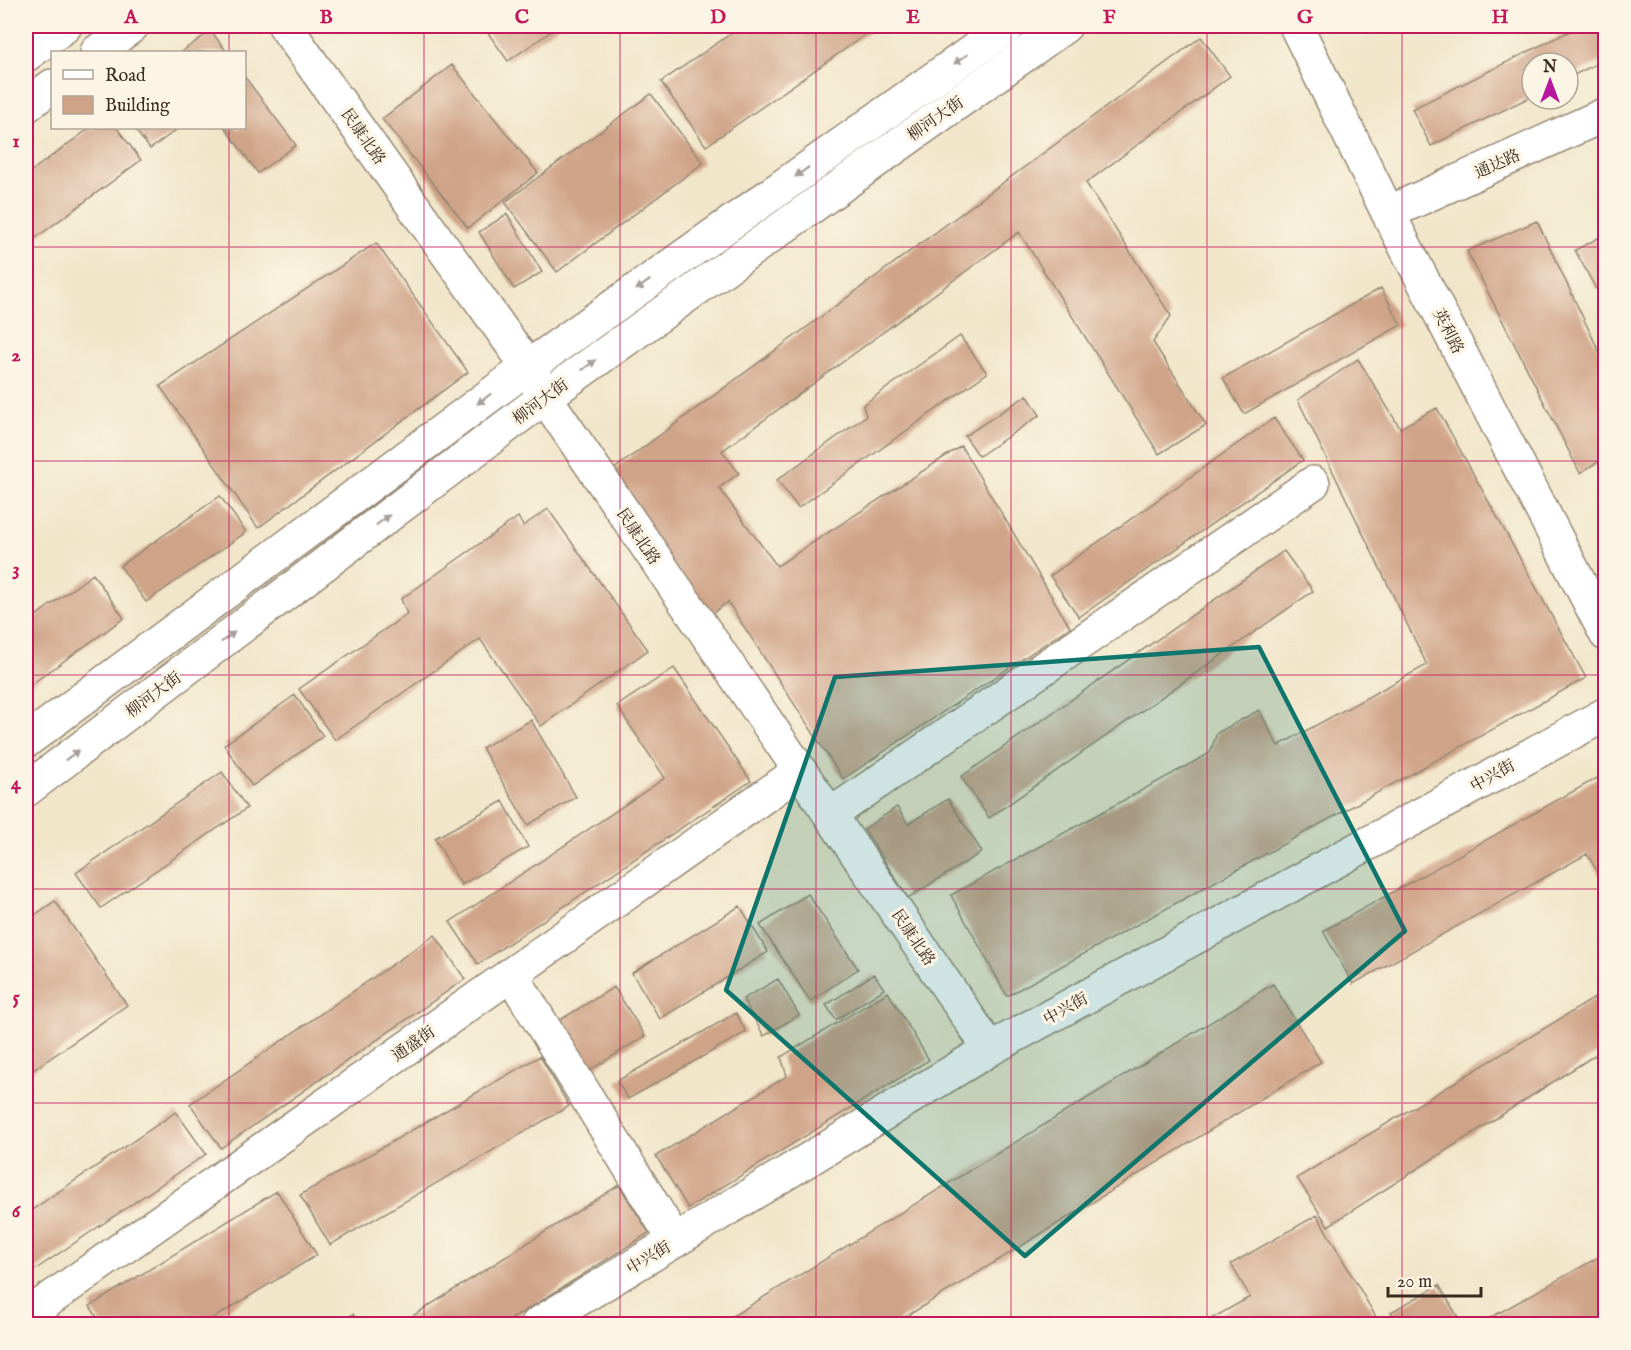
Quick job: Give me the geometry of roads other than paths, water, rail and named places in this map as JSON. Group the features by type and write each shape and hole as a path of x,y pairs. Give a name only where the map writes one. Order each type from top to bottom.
{"street":[{"path":"98,51 132,26"},
{"name":"民康北路","path":"285,26 528,367 544,397 990,1049"},
{"name":"柳河大街","path":"26,741 528,367 1008,26"},
{"name":"柳河大街","path":"26,790 544,397 1065,26"},
{"name":"英利路","path":"1296,26 1388,213 1605,634"},
{"path":"26,106 51,87"},
{"name":"通达路","path":"1388,213 1605,114"},
{"path":"830,815 1312,483"},
{"name":"中兴街","path":"538,1324 990,1049 1605,714"},
{"name":"通盛街","path":"26,1316 800,771"},
{"path":"512,974 675,1241"}]}
